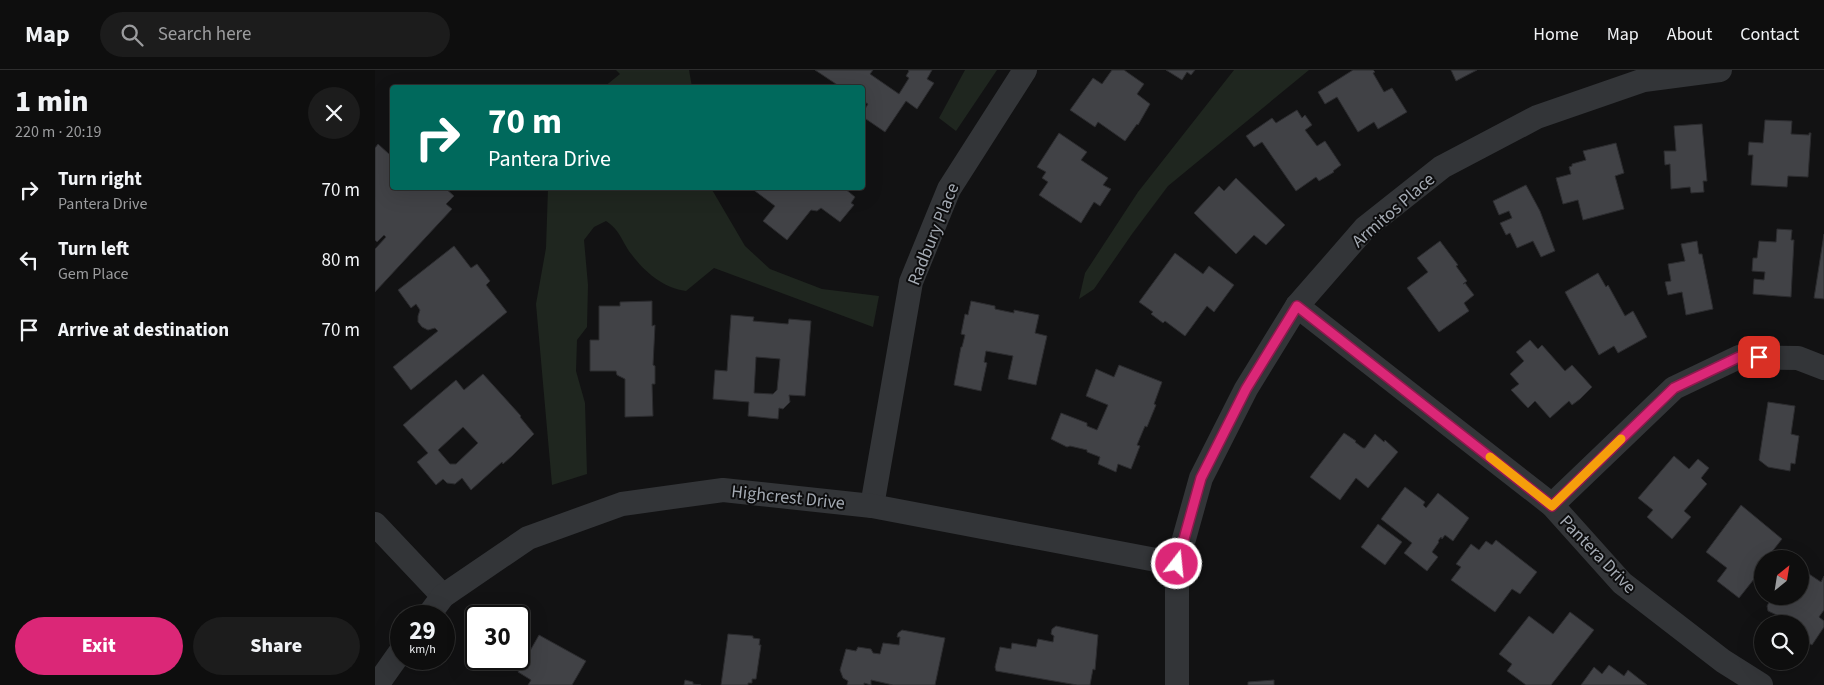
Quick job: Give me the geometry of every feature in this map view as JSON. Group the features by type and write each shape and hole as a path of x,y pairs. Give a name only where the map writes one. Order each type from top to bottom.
{"street":[{"name":"Radbury Place","path":"872,506 911,282 949,189 1025,70"},
{"name":"Armitos Place","path":"1177,685 1177,564 1201,478 1246,389 1297,306 1365,228 1442,167 1537,118 1644,80 1720,70"},
{"name":"Pantera Drive","path":"1297,306 1552,506 1622,583 1723,661 1761,685"},
{"path":"1552,506 1674,388 1739,357 1798,358 1824,368"},
{"name":"Highcrest Drive","path":"436,605 443,596 528,538 623,504 723,490 872,506 1177,564"},
{"path":"375,524 443,596"},
{"path":"377,685 390,667"}],"shaded area":[{"path":"616,70 689,70 692,85 606,85 620,74"},
{"path":"965,70 997,70 956,131 939,118"},
{"path":"1234,70 1309,70 1168,186 1094,289 1079,299 1085,273 1138,192"},
{"path":"548,190 712,190 745,246 770,269 822,289 879,296 873,327 714,268 686,291 670,287 655,278 637,261 615,229 606,221 594,227 584,240 588,285 587,327 577,340 576,371 585,403 587,474 552,485 536,304 546,248"}],"building":[{"path":"815,70 873,70 870,74 899,94 909,78 906,76 908,70 932,70 927,79 934,83 917,109 906,101 885,132 865,118 865,109 868,104 865,102 865,85 838,85"},
{"path":"1112,70 1124,70 1144,84 1137,94 1150,104 1138,125 1125,141 1098,122 1095,127 1070,110 1093,78 1102,84"},
{"path":"1166,70 1195,70 1191,75 1187,72 1182,80"},
{"path":"1353,70 1373,70 1384,92 1392,88 1407,112 1378,129 1374,122 1358,132 1337,97 1325,104 1318,92"},
{"path":"1451,70 1477,70 1456,81"},
{"path":"1297,110 1302,118 1305,115 1312,125 1305,130 1317,146 1325,141 1341,165 1334,172 1319,181 1316,177 1296,191 1262,142 1254,147 1246,136 1272,118 1276,123"},
{"path":"1765,120 1792,121 1791,134 1809,135 1811,133 1808,177 1788,176 1787,187 1751,185 1753,155 1748,155 1749,142 1763,143"},
{"path":"1702,124 1707,181 1703,181 1704,192 1691,193 1690,187 1671,189 1670,164 1665,165 1664,151 1676,151 1674,126"},
{"path":"1059,133 1087,152 1081,160 1108,178 1103,185 1111,189 1100,206 1094,202 1081,223 1039,195 1048,182 1042,178 1046,172 1037,167"},
{"path":"1616,143 1624,173 1615,176 1624,209 1583,220 1578,200 1563,204 1556,178 1571,174 1569,167 1572,164 1586,160 1583,151"},
{"path":"378,144 390,153 390,190 447,190 454,196 446,204 452,209 375,292 375,249 386,237 384,235 377,242 375,240 375,148"},
{"path":"1236,178 1285,225 1266,245 1254,235 1236,254 1194,213 1219,186 1224,191"},
{"path":"1526,185 1540,211 1555,251 1541,257 1533,241 1517,248 1510,233 1506,235 1500,223 1512,218 1509,211 1499,215 1493,201"},
{"path":"754,190 846,190 855,197 851,203 854,205 840,222 821,208 817,211 811,210 787,240 763,221 775,206"},
{"path":"1777,229 1792,230 1791,240 1794,240 1791,297 1753,294 1754,279 1764,280 1765,272 1752,271 1753,258 1757,258 1759,241 1776,242"},
{"path":"1824,234 1824,299 1814,298"},
{"path":"1440,241 1467,281 1463,284 1465,283 1474,295 1464,303 1469,311 1439,332 1407,288 1428,272 1417,258"},
{"path":"1697,241 1699,254 1702,254 1713,309 1686,315 1682,292 1668,295 1665,282 1671,281 1668,264 1685,261 1681,244"},
{"path":"454,246 471,268 477,264 490,281 486,285 507,312 411,390 393,367 438,331 435,328 428,330 422,327 418,322 420,310 416,304 411,308 398,290"},
{"path":"1175,253 1203,274 1209,266 1234,285 1214,312 1207,306 1185,336 1165,321 1163,323 1151,314 1153,312 1139,302"},
{"path":"1598,273 1606,287 1608,285 1625,316 1633,311 1647,337 1618,353 1614,346 1599,355 1565,292"},
{"path":"652,301 652,326 655,325 653,365 655,366 655,384 652,384 653,416 625,417 625,379 617,375 616,371 590,371 590,340 599,340 599,306 620,306 620,302"},
{"path":"971,301 995,306 995,309 1014,313 1014,310 1039,315 1035,333 1047,336 1036,385 1008,379 1013,356 986,351 984,362 987,363 981,391 954,385 965,335 961,334 965,314 968,315"},
{"path":"731,315 754,317 753,321 788,324 789,319 811,321 805,396 789,395 790,402 783,409 779,408 778,419 748,416 749,402 713,399 715,370 727,371","holes":["756,357 780,359 777,390 773,394 754,393"]},
{"path":"1530,340 1538,349 1542,345 1565,371 1572,365 1592,387 1572,405 1569,401 1550,418 1535,401 1528,408 1511,390 1519,384 1510,374 1524,361 1516,352"},
{"path":"1119,365 1162,382 1154,404 1156,405 1137,445 1140,446 1131,469 1118,464 1116,472 1098,464 1100,457 1087,452 1087,450 1067,447 1051,439 1061,413 1087,423 1087,426 1097,430 1108,405 1086,396 1096,369 1114,377"},
{"path":"483,374 521,416 534,434 503,464 502,462 471,490 462,478 455,484 447,483 443,479 436,485 417,462 428,453 403,425 456,380 464,390","holes":["463,427 478,443 456,464 450,464 438,450"]},
{"path":"1768,402 1795,406 1791,434 1799,436 1795,464 1791,463 1790,471 1768,467 1759,460"},
{"path":"1344,433 1363,448 1365,448 1375,434 1398,452 1368,488 1356,478 1340,500 1310,477"},
{"path":"1674,456 1689,469 1698,459 1709,468 1701,478 1707,484 1684,511 1691,517 1672,539 1647,517 1653,510 1638,498"},
{"path":"1405,487 1425,502 1423,505 1426,508 1438,493 1469,518 1453,541 1445,535 1442,539 1441,537 1432,552 1438,557 1427,571 1404,553 1412,543 1381,519"},
{"path":"1741,505 1782,539 1773,550 1754,550 1754,579 1739,598 1717,581 1727,568 1706,552"},
{"path":"1378,524 1402,542 1385,565 1361,547"},
{"path":"1496,540 1537,572 1520,594 1512,589 1495,612 1451,580 1461,567 1456,564 1471,544 1479,550 1486,541 1492,545"},
{"path":"1809,574 1821,582 1824,576 1824,610 1819,617 1824,621 1824,627 1812,645 1809,643 1809,615 1777,615 1768,611 1767,606 1809,605"},
{"path":"1570,612 1594,630 1551,685 1526,685 1507,671 1512,664 1499,654 1529,616 1553,634"},
{"path":"1056,626 1098,635 1095,670 1093,669 1090,685 1077,685 996,671 995,667 1000,647 1011,649 1012,643 1036,647 1038,639 1053,642 1054,636 1051,634 1052,629"},
{"path":"902,630 945,638 935,685 893,685 871,680 871,685 864,683 864,685 847,685 848,681 843,678 840,670 846,649 856,651 858,647 871,649 873,653 880,654 883,643 899,645 900,637 897,637 898,633"},
{"path":"728,634 753,636 753,638 760,639 759,645 761,645 756,679 752,679 752,683 748,683 748,685 721,685"},
{"path":"539,635 586,661 572,685 528,685 531,680 518,672 519,670 530,670 530,651"},
{"path":"1609,665 1624,676 1628,670 1647,685 1581,685 1594,667 1602,674"},
{"path":"685,680 693,682 693,684 701,685 684,685"},
{"path":"1274,680 1274,685 1248,685 1248,682"}],"slow traffic":[{"path":"1490,457 1552,506 1621,439"}],"route":[{"path":"1177,564 1201,478 1246,389 1297,306 1552,506 1674,388 1739,357 1759,357"}]}
